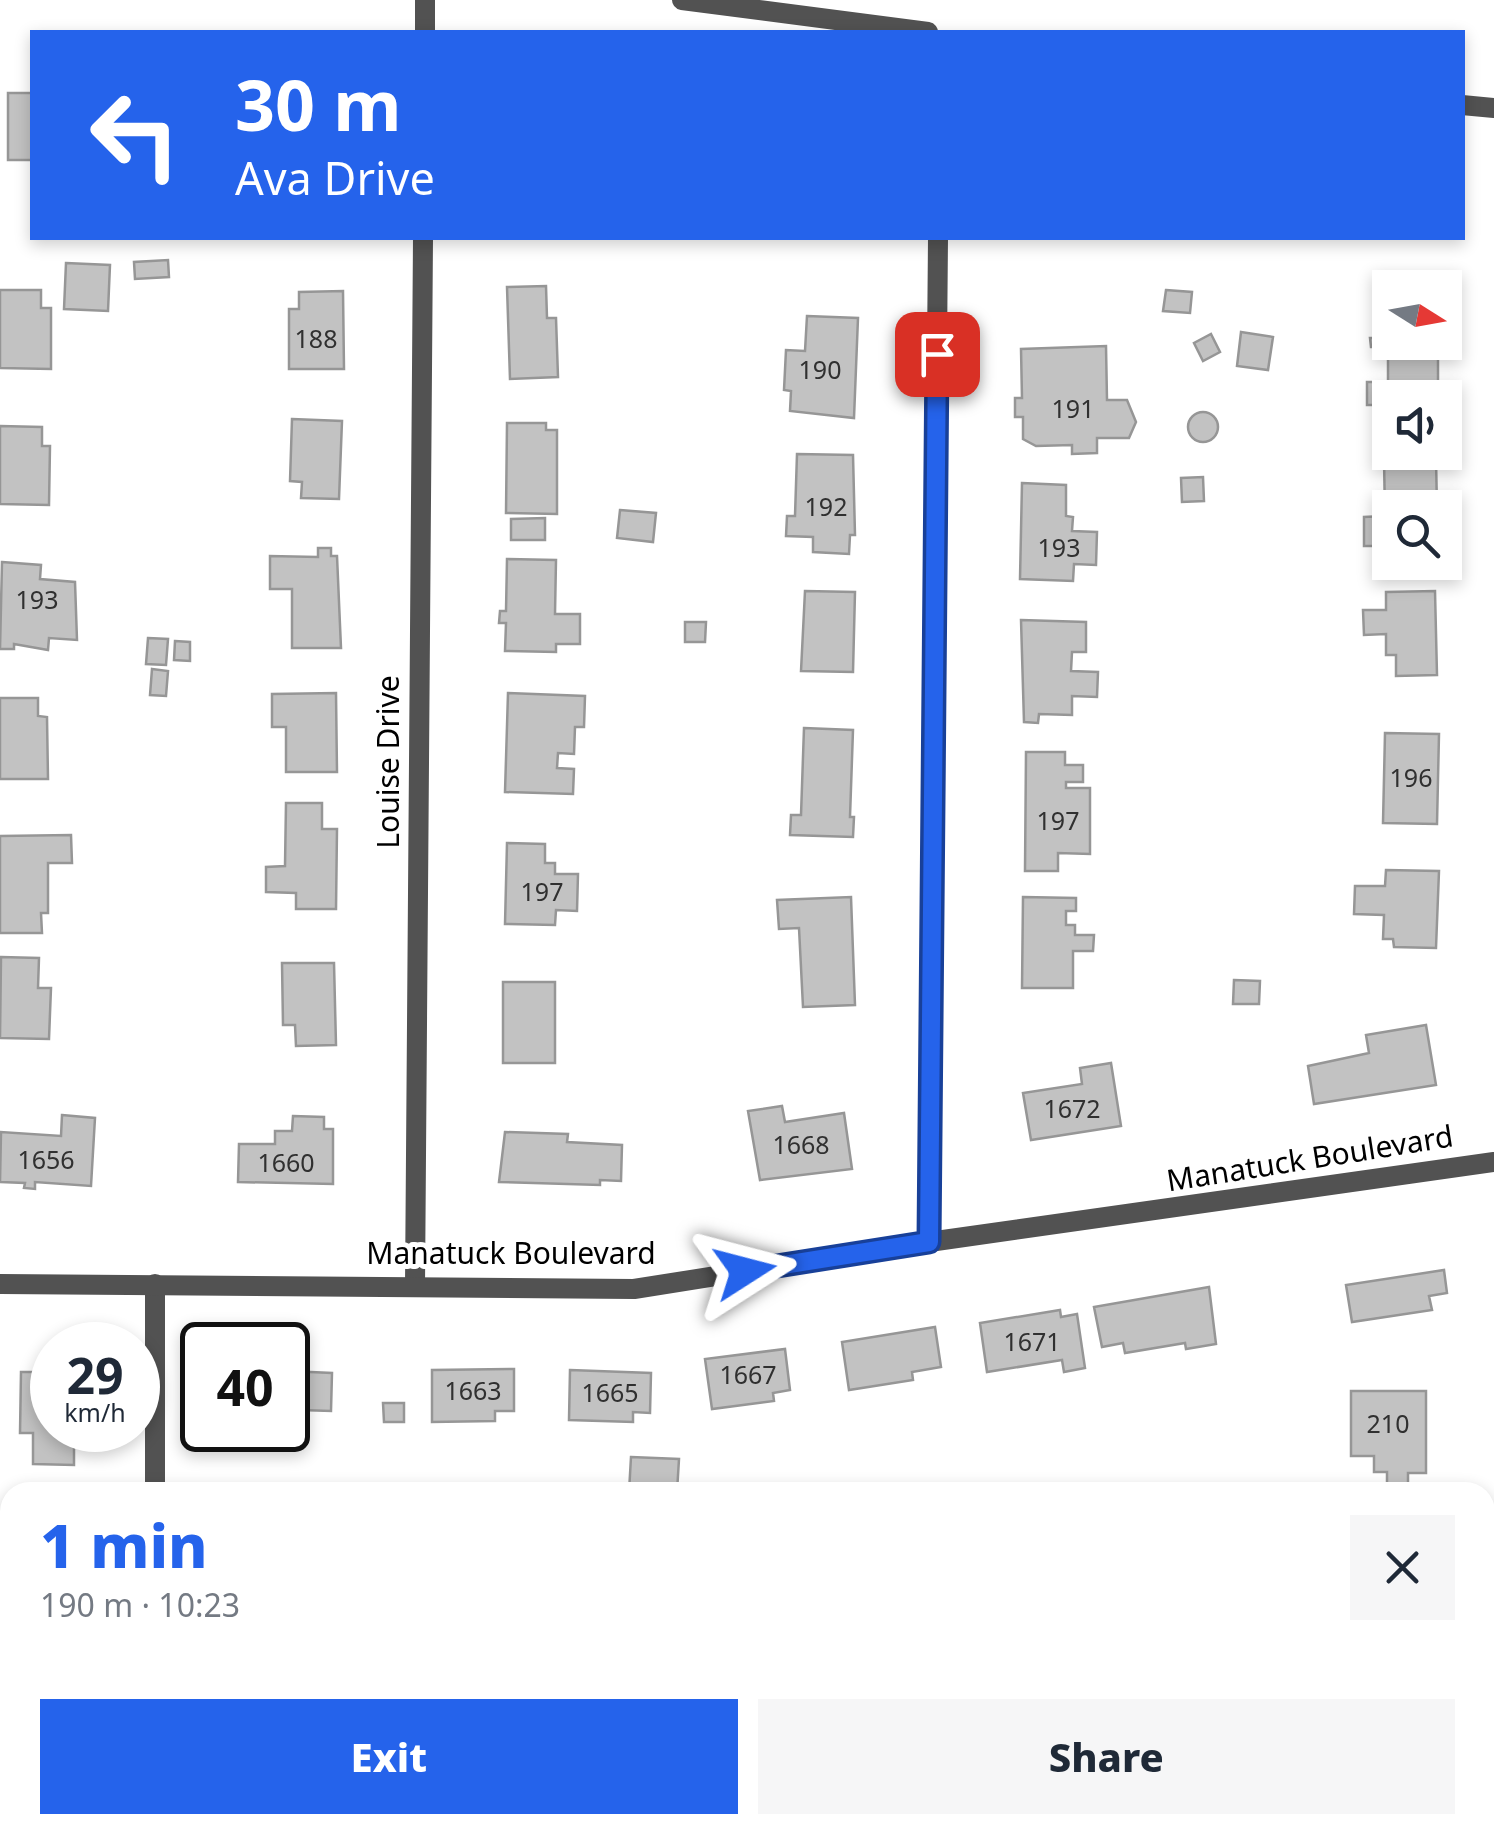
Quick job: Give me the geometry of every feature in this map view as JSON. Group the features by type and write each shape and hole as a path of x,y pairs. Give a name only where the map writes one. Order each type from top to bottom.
{"street":[{"path":"425,0 425,30"},
{"path":"682,0 913,30"},
{"path":"1465,105 1494,108"},
{"name":"Louise Drive","path":"415,1286 424,240"},
{"path":"929,1242 938,240"},
{"name":"Manatuck Boulevard","path":"0,1284 634,1289 929,1242 1494,1162"},
{"path":"154,1482 155,1284"}],"building":[{"path":"8,93 30,93 30,160 8,160"},
{"path":"168,260 169,277 135,279 134,262"},
{"path":"66,263 110,265 108,311 64,309"},
{"path":"546,286 547,318 556,318 558,377 510,379 507,287"},
{"path":"0,290 41,290 41,308 51,308 51,369 0,368"},
{"path":"1166,290 1192,292 1190,313 1163,311"},
{"path":"343,291 344,369 289,369 289,309 299,309 299,292"},
{"path":"807,316 858,318 854,418 790,411 791,391 784,390 786,350 805,351"},
{"path":"1241,332 1273,337 1268,370 1237,366"},
{"path":"1211,334 1220,352 1203,361 1194,343"},
{"path":"1106,346 1107,400 1127,400 1136,422 1129,438 1097,438 1097,453 1072,454 1072,445 1036,446 1023,439 1023,417 1015,417 1015,398 1022,398 1021,349"},
{"path":"1388,360 1438,360 1438,380 1388,380"},
{"path":"1367,382 1372,382 1372,405 1367,405"},
{"path":"1203,412 1217,421 1218,427 1209,441 1203,442 1189,433 1188,427 1197,413"},
{"path":"292,419 342,421 339,499 301,498 302,482 290,481"},
{"path":"507,423 546,423 546,430 557,430 557,514 506,513"},
{"path":"0,426 42,427 42,446 50,446 49,505 0,504"},
{"path":"797,454 853,455 855,535 850,535 849,554 813,552 813,537 786,536 787,516 795,516"},
{"path":"1384,470 1436,470 1437,490 1385,490"},
{"path":"1203,477 1204,501 1182,502 1181,478"},
{"path":"1022,483 1066,485 1066,516 1073,517 1072,531 1097,532 1096,565 1074,564 1073,581 1020,579"},
{"path":"620,510 656,513 653,542 617,538"},
{"path":"1364,517 1372,517 1372,546 1364,546"},
{"path":"545,518 545,540 511,540 511,519"},
{"path":"318,548 331,548 331,556 337,556 341,648 292,648 292,589 270,589 270,556 318,557"},
{"path":"507,559 556,560 555,614 580,614 580,644 556,644 556,652 505,651 506,623 499,623 500,611 506,611"},
{"path":"2,562 41,565 40,579 75,582 77,640 49,638 48,650 14,644 14,649 0,649"},
{"path":"805,591 855,592 853,672 801,671"},
{"path":"1435,591 1437,675 1396,676 1396,655 1386,655 1386,634 1364,635 1363,610 1386,610 1386,592"},
{"path":"1021,620 1086,622 1086,652 1072,652 1071,671 1098,672 1097,697 1072,696 1072,715 1039,714 1038,723 1024,722"},
{"path":"685,622 706,622 705,642 685,642"},
{"path":"148,638 168,639 166,665 146,664"},
{"path":"175,641 190,642 190,661 174,660"},
{"path":"152,669 168,671 166,696 150,695"},
{"path":"336,693 337,772 286,772 286,727 272,727 272,694"},
{"path":"508,693 585,696 584,727 575,727 574,754 558,753 557,768 574,769 573,794 505,792"},
{"path":"0,698 38,698 38,716 47,717 48,779 0,779"},
{"path":"804,728 853,730 853,837 790,835 791,815 801,815"},
{"path":"1385,733 1439,734 1437,824 1383,823"},
{"path":"1026,752 1065,752 1065,765 1083,765 1083,782 1066,782 1066,788 1090,788 1090,854 1058,853 1058,871 1025,871"},
{"path":"286,803 322,803 322,829 337,829 336,909 296,909 296,893 266,892 266,867 285,866"},
{"path":"71,835 72,863 48,863 48,913 41,913 42,933 0,933 0,836"},
{"path":"507,843 545,844 545,863 555,863 555,874 578,874 577,911 556,910 555,925 505,924"},
{"path":"1386,870 1439,871 1436,948 1394,947 1393,939 1383,939 1384,915 1354,914 1355,886 1385,886"},
{"path":"851,897 855,1005 803,1007 799,928 779,929 777,900"},
{"path":"1023,897 1076,898 1076,911 1066,911 1066,925 1075,925 1075,935 1094,935 1093,951 1073,951 1073,988 1022,988"},
{"path":"1,957 39,958 38,988 51,988 49,1039 0,1038"},
{"path":"282,963 334,963 336,1045 296,1046 295,1025 283,1025"},
{"path":"1234,980 1260,981 1259,1004 1233,1004"},
{"path":"503,982 555,982 555,1063 503,1063"},
{"path":"1426,1025 1436,1085 1314,1104 1308,1066 1369,1053 1366,1035"},
{"path":"1111,1063 1121,1126 1031,1140 1023,1093 1082,1084 1080,1068"},
{"path":"782,1106 785,1122 844,1113 852,1169 760,1180 748,1111"},
{"path":"62,1115 95,1118 91,1186 35,1182 35,1189 24,1188 25,1183 0,1182 1,1132 61,1136"},
{"path":"293,1116 324,1117 324,1129 333,1129 333,1184 238,1182 239,1144 275,1144 275,1131 292,1131"},
{"path":"505,1132 568,1134 567,1142 622,1145 621,1181 600,1180 600,1185 499,1182"},
{"path":"1444,1270 1447,1293 1429,1296 1432,1310 1352,1322 1346,1285"},
{"path":"1209,1287 1216,1344 1186,1349 1185,1343 1125,1353 1123,1343 1102,1347 1094,1307"},
{"path":"1060,1310 1061,1317 1077,1314 1085,1368 1064,1372 1062,1360 987,1372 980,1323"},
{"path":"935,1327 941,1367 912,1372 913,1380 849,1390 842,1342"},
{"path":"785,1349 790,1390 773,1393 774,1401 712,1409 705,1359"},
{"path":"514,1369 514,1411 495,1411 495,1421 432,1422 432,1370"},
{"path":"570,1370 651,1373 650,1413 633,1412 633,1422 569,1420"},
{"path":"21,1372 30,1372 30,1433 20,1433"},
{"path":"310,1372 332,1373 331,1411 310,1410"},
{"path":"1351,1391 1426,1391 1426,1473 1408,1473 1408,1482 1387,1482 1387,1472 1374,1472 1374,1456 1351,1456"},
{"path":"383,1403 404,1403 404,1422 384,1422"},
{"path":"33,1452 74,1452 74,1465 33,1464"},
{"path":"631,1457 679,1459 678,1482 630,1482"}],"route":[{"path":"745,1271 929,1242 937,354"}]}
